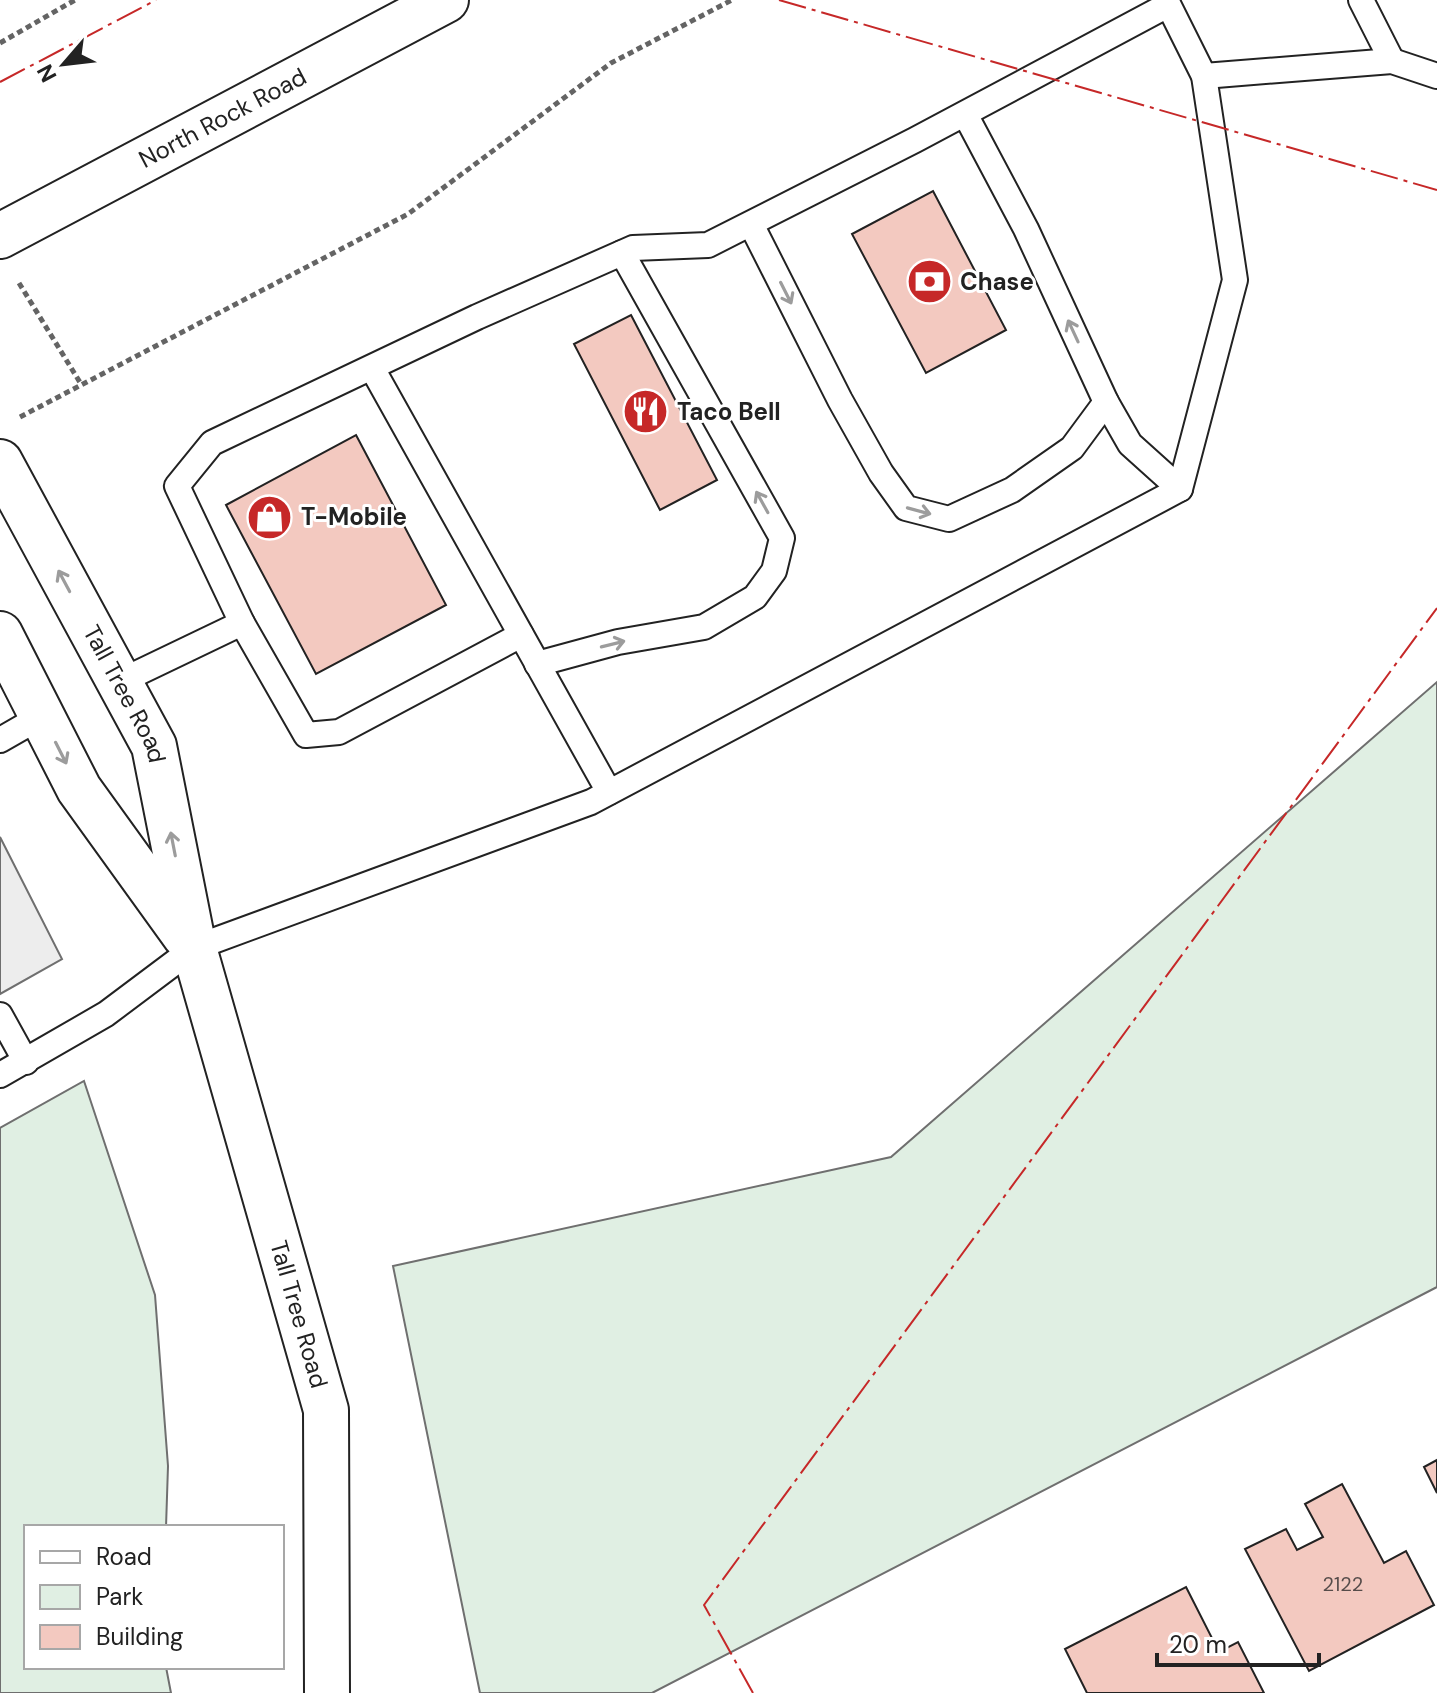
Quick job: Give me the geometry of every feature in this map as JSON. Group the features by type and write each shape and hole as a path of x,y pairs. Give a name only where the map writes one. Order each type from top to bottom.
{"street":[{"name":"North Rock Road","path":"0,236 446,0"},
{"name":"Tall Tree Road","path":"0,462 154,746 194,948 326,1410 327,1693"},
{"name":"Tall Tree Road","path":"0,634 79,789 194,948"}],"lane":[{"path":"1361,0 1392,61"},
{"path":"0,1075 106,1014 194,948 577,807 1180,489 1235,280 1204,76 1167,2 965,114 708,245 633,248 212,443 177,486 242,623 306,735 339,732 521,635"},
{"path":"1204,76 1392,61 1437,76"},
{"path":"965,114 1026,229 1106,402 1130,444 1180,489"},
{"path":"751,224 840,400 881,473 906,508 949,519 1012,490 1072,448 1106,402"},
{"path":"537,664 618,642 704,627 755,597 774,571 782,538 622,253"},
{"path":"372,368 609,792"},
{"path":"119,682 242,623"},
{"path":"0,740 42,716"},
{"path":"0,1015 26,1062"}],"path":[{"path":"0,43 75,0"},
{"path":"35,409 408,214 611,63 732,0"},
{"path":"16,279 81,384"}],"green space":[{"path":"1437,682 1437,1287 652,1693 480,1693 393,1266 891,1157"},
{"path":"84,1081 155,1295 168,1466 166,1525 24,1525 24,1669 166,1669 171,1693 0,1693 0,1128"}],"shaded area":[{"path":"0,837 62,959 0,994"}],"building":[{"name":"Chase","path":"933,191 1006,330 926,373 852,234"},
{"name":"Taco Bell","path":"631,315 717,480 660,510 574,344"},
{"path":"356,435 446,605 316,674 226,505"},
{"path":"1437,1460 1437,1493 1424,1467"},
{"path":"1342,1484 1384,1563 1406,1551 1434,1605 1309,1671 1245,1549 1286,1529 1297,1550 1323,1537 1305,1504"},
{"path":"1186,1587 1219,1652 1238,1642 1264,1693 1087,1693 1065,1649"}],"power":[{"path":"0,82 156,0"},
{"path":"779,0 1437,190"},
{"path":"753,1693 704,1605 1437,608"}],"place":[{"name":"Chase","path":"929,282"},
{"name":"Taco Bell","path":"646,412"},
{"name":"T-Mobile","path":"270,517"}]}
